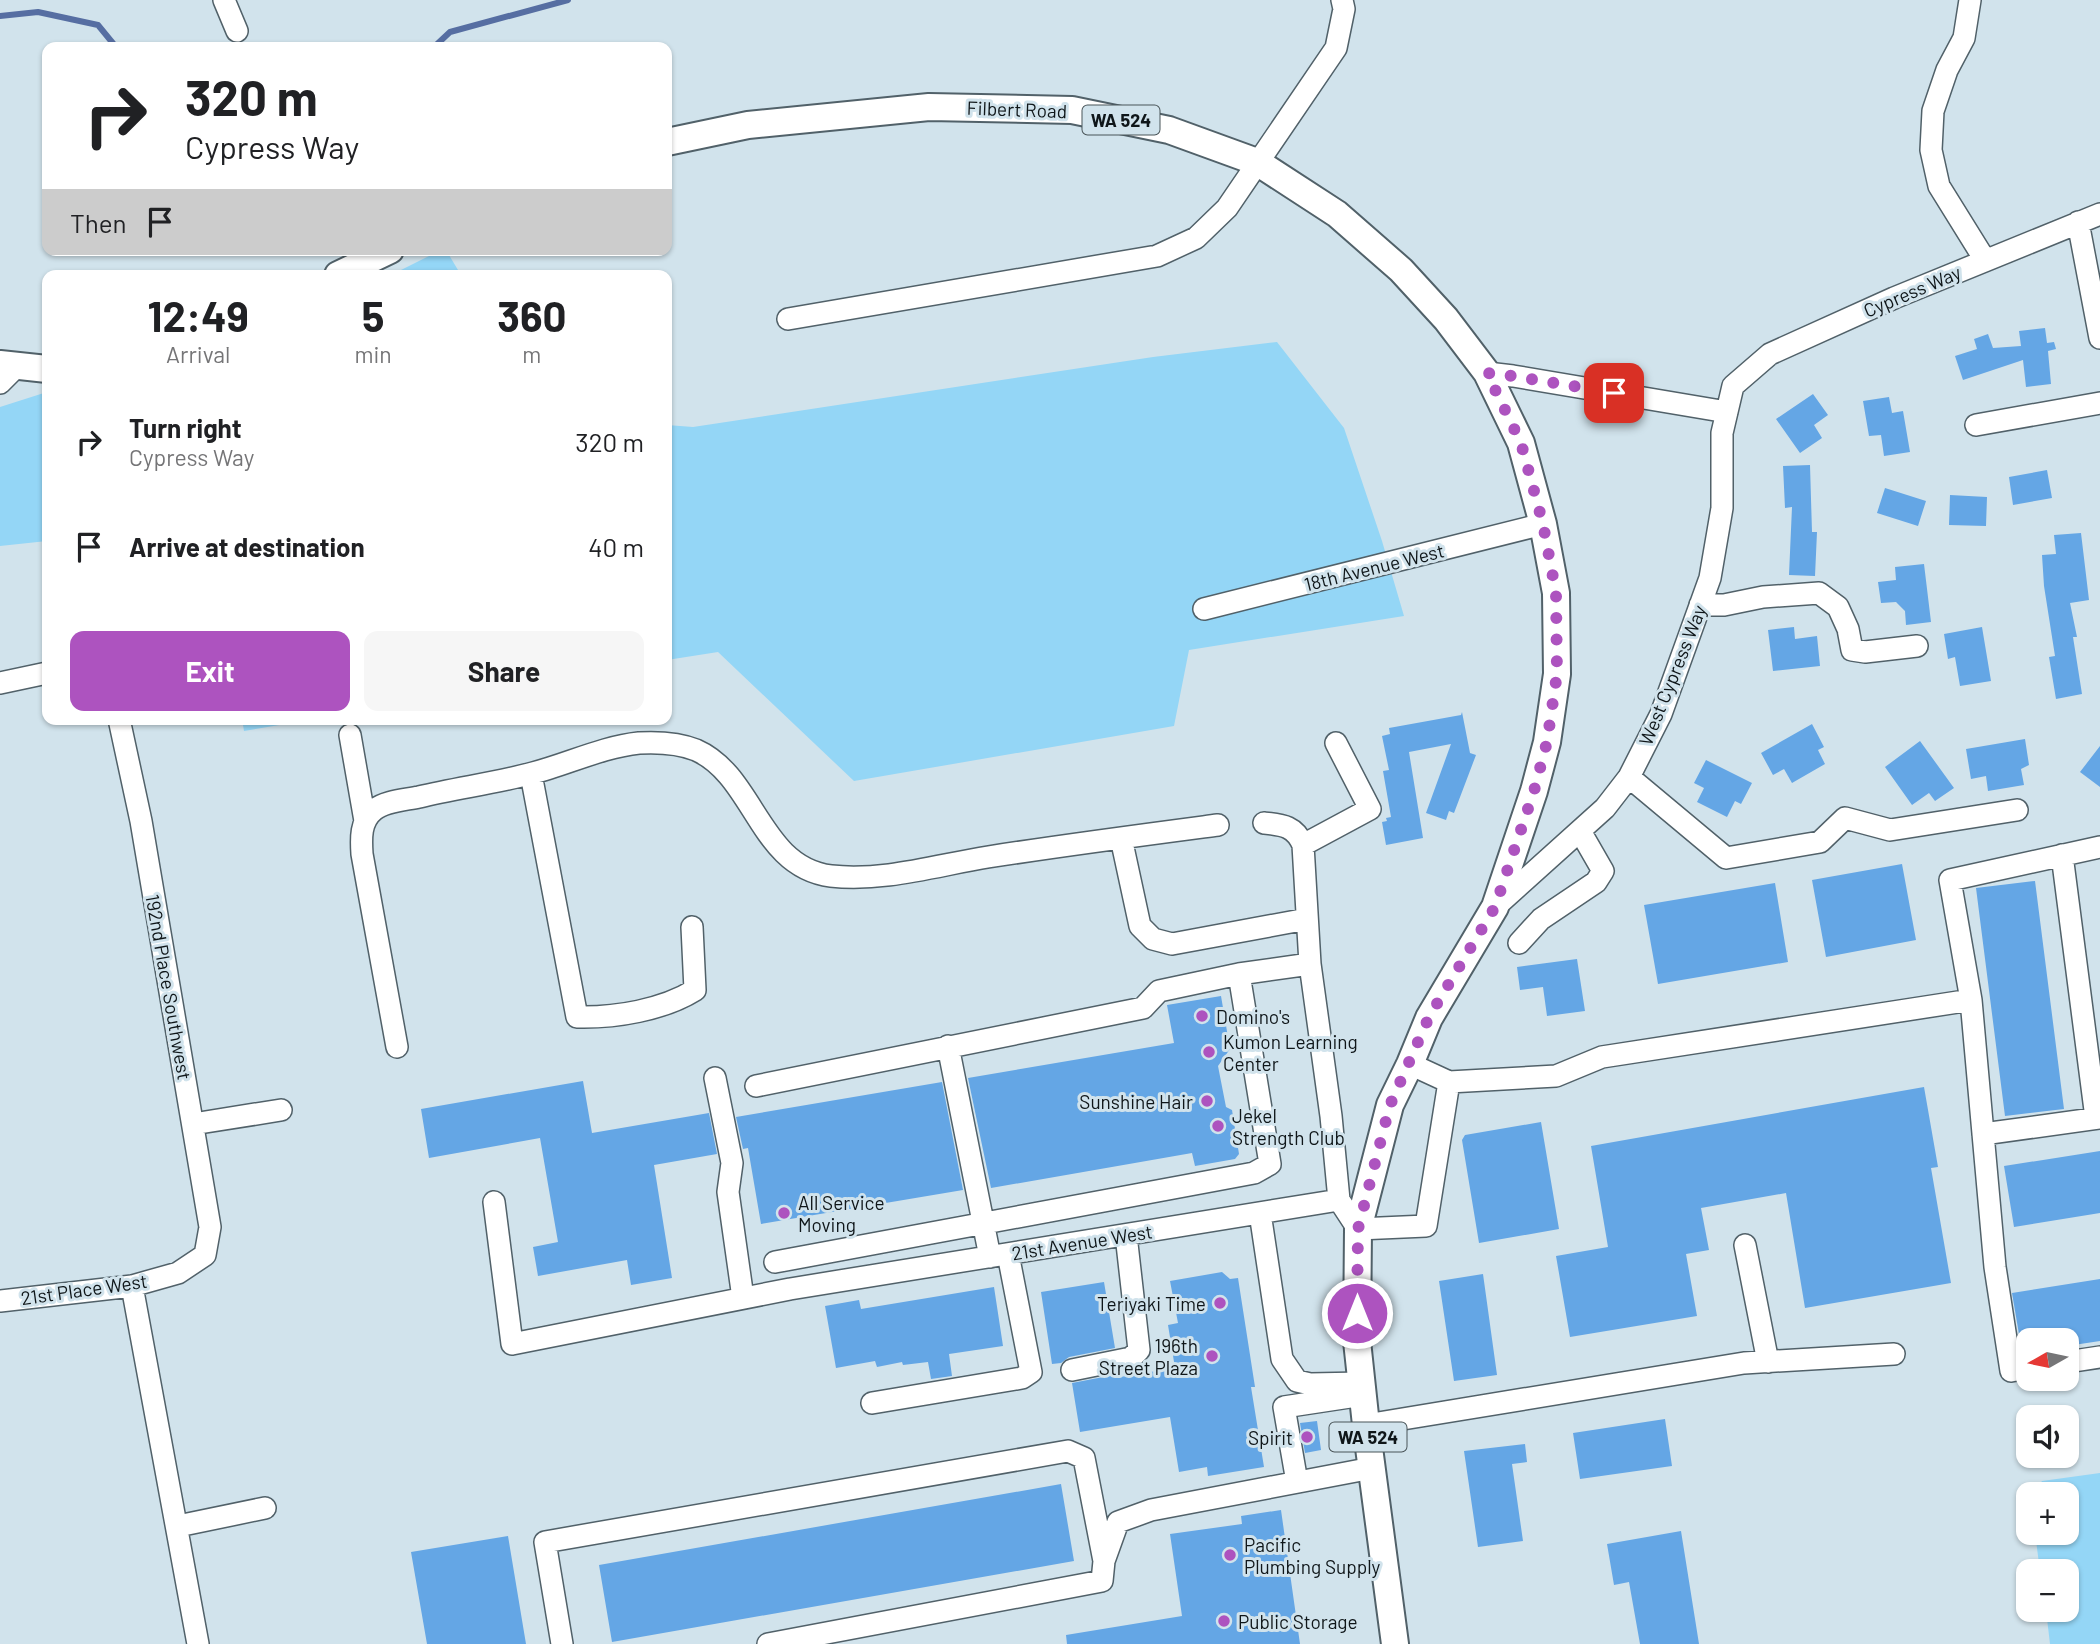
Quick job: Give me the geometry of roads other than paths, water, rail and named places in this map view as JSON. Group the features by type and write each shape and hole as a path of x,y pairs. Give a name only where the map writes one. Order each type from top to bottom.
{"main road":[{"name":"Filbert Road","path":"672,141 748,125 929,107 1072,110 1169,130 1257,162 1337,214 1401,271 1446,319 1487,373"},
{"path":"348,270 378,256"},
{"path":"6,371 42,369"},
{"name":"WA 524","path":"1395,1644 1357,1341 1358,1229 1390,1105 1429,1017 1495,907 1534,791 1547,742 1557,674 1556,593 1543,524 1521,443 1487,373"}],"street":[{"path":"224,0 237,31"},
{"path":"788,319 1157,256 1196,239 1227,208 1336,48 1344,9 1342,0"},
{"path":"1970,0 1964,38 1947,70 1933,111 1931,150 1938,186 1985,260"},
{"name":"Cypress Way","path":"1733,386 1770,354 1985,260 2100,214"},
{"path":"2078,222 2100,338"},
{"path":"1487,373 1727,412"},
{"name":"West Cypress Way","path":"1495,907 1605,808 1629,777 1661,713 1710,578 1722,508 1722,433 1733,386"},
{"path":"1976,425 2100,403"},
{"name":"18th Avenue West","path":"1204,609 1543,524"},
{"path":"1700,605 1724,605 1763,597 1819,593 1838,607 1848,629 1852,650 1865,652 1917,646"},
{"path":"0,682 42,674"},
{"name":"192nd Place Southwest","path":"120,725 141,821 210,1227 205,1255"},
{"path":"350,736 365,821"},
{"path":"397,1047 361,836 365,821 374,810 387,804 531,774 624,745 657,742 697,751 715,762 740,791 772,840 789,858 800,866 831,876 882,875 987,857 1219,825"},
{"path":"1303,845 1370,809 1336,743"},
{"path":"531,774 577,1017 643,1010 677,1001 695,990 692,927"},
{"path":"1629,777 1726,858 1820,842 1845,818 1890,830 2018,810"},
{"path":"1264,823 1282,825 1298,834 1303,845 1310,964 1331,1115 1339,1200 1358,1229 1426,1226 1449,1083"},
{"path":"1519,943 1541,919 1596,882 1603,870 1580,831"},
{"path":"1121,838 1140,926 1153,939 1172,944 1307,919"},
{"path":"2016,1370 2011,1371 1995,1267 1971,1000 1950,880 2100,847"},
{"path":"1983,1134 2098,1118 2062,855"},
{"path":"756,1086 1143,1009 1159,991 1239,974 1310,964"},
{"path":"775,1262 1254,1172 1270,1164 1239,974"},
{"path":"1410,1064 1449,1083 1556,1076 1602,1057 1971,1000"},
{"path":"872,1403 1022,1378 1031,1372 999,1255 982,1224 948,1046"},
{"path":"715,1078 732,1163 728,1192 743,1298"},
{"path":"193,1124 281,1110"},
{"path":"1193,1184 1200,1223"},
{"name":"21st Avenue West","path":"494,1202 512,1344 790,1289 1339,1200"},
{"path":"1260,1213 1282,1359 1297,1381 1362,1389"},
{"path":"1072,1370 1131,1358 1139,1350 1126,1235"},
{"path":"1745,1245 1768,1362"},
{"name":"21st Place West","path":"0,1301 132,1286 178,1273 205,1255"},
{"path":"132,1286 198,1644"},
{"path":"1366,1425 1731,1365 1894,1354"},
{"path":"2079,1360 2100,1357"},
{"path":"1297,1482 1284,1407 1362,1389"},
{"path":"562,1644 544,1542 1068,1451 1084,1458 1104,1561"},
{"path":"768,1644 1102,1581 1104,1561 1118,1522 1151,1510 1372,1468"},
{"path":"178,1526 265,1508"}],"waterway":[{"path":"439,42 450,32 568,0"},
{"path":"0,16 38,12 98,25 112,42"}],"place":[{"name":"Domino's","path":"1202,1016"},
{"name":"Kumon Learning Center","path":"1209,1052"},
{"name":"Sunshine Hair","path":"1207,1101"},
{"name":"Jekel Strength Club","path":"1218,1126"},
{"name":"All Service Moving","path":"784,1213"},
{"name":"Teriyaki Time","path":"1220,1303"},
{"name":"196th Street Plaza","path":"1212,1356"},
{"name":"Spirit","path":"1307,1437"},
{"name":"Pacific Plumbing Supply","path":"1230,1555"},
{"name":"Public Storage","path":"1224,1621"}]}
